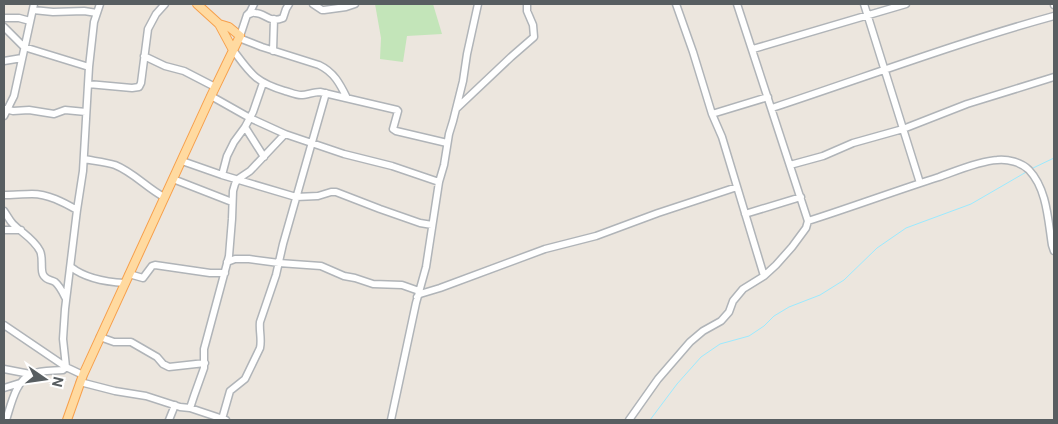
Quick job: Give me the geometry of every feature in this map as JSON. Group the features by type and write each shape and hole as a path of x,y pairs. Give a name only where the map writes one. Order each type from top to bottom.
{"main road":[{"path":"197,4 219,24 233,50"},
{"path":"67,420 81,378 215,87 240,37 230,27 219,24"}],"street":[{"path":"66,367 63,339 66,299 84,159 89,67 94,22 100,4"},
{"path":"88,84 132,88 139,86 141,83 146,35 150,23 165,4"},
{"path":"254,4 247,14 240,37 319,65 339,82 347,98"},
{"path":"247,14 256,13 274,20 283,18 289,4"},
{"path":"312,4 324,10 355,4"},
{"path":"391,420 418,294 426,268 439,182 466,68 467,54 478,4"},
{"path":"457,108 534,38 533,25 527,4"},
{"path":"676,4 712,114 722,137 764,276"},
{"path":"629,420 658,379 690,342 703,331 721,321 743,289 764,276 792,247 806,228 808,221 737,4"},
{"path":"864,4 920,183"},
{"path":"753,49 906,4"},
{"path":"4,112 12,103 14,96 34,7 53,12 79,7 97,13"},
{"path":"772,108 1006,29 1054,16"},
{"path":"4,18 19,18 30,21"},
{"path":"273,50 274,20"},
{"path":"4,27 24,47 89,67"},
{"path":"233,50 254,77 264,83 296,94 326,93 398,110 393,129 447,143"},
{"path":"144,56 215,87"},
{"path":"4,60 22,58"},
{"path":"790,165 822,156 854,143 904,129 955,108 1054,77"},
{"path":"222,175 227,156 250,118 264,83"},
{"path":"4,325 81,378 115,391 146,396 190,408 209,417 224,420 230,391 245,379 258,353 261,343 260,322 273,286 326,93"},
{"path":"211,96 250,118 285,134 344,154 392,166 439,182"},
{"path":"712,114 768,97"},
{"path":"4,112 29,110 54,114 65,110 86,112"},
{"path":"245,127 264,157"},
{"path":"190,408 204,368 204,349 225,273 232,229 232,191 238,179 250,171 285,134"},
{"path":"84,159 115,165 130,173 164,197"},
{"path":"808,221 976,164 997,160 1018,162 1029,170 1043,191 1054,251"},
{"path":"182,161 296,197 318,196 336,192 420,223 432,225"},
{"path":"173,179 232,202"},
{"path":"227,262 249,259 321,266 344,276 373,284 402,285 420,294 546,249 596,236 737,187"},
{"path":"4,195 43,195 61,201 77,210"},
{"path":"746,214 801,197"},
{"path":"4,211 41,252 44,277 58,285 66,299"},
{"path":"4,230 21,230"},
{"path":"129,274 143,278 152,266 155,265 225,273"},
{"path":"70,267 79,273 97,279 125,283"},
{"path":"100,337 114,342 131,342 157,357 169,368 205,363"},
{"path":"6,420 20,383 25,377 35,372 63,370 66,367"},
{"path":"4,369 30,374"},
{"path":"4,388 20,383"},
{"path":"168,420 175,405"}],"green space":[{"path":"375,4 433,4 442,34 407,36 403,62 380,59 381,38"}],"waterway":[{"path":"1031,169 1054,158"},
{"path":"650,420 677,384 701,357 720,344 749,336 764,326 774,316 789,307 820,295 844,280 877,248 906,228 971,204 1028,171"}]}
